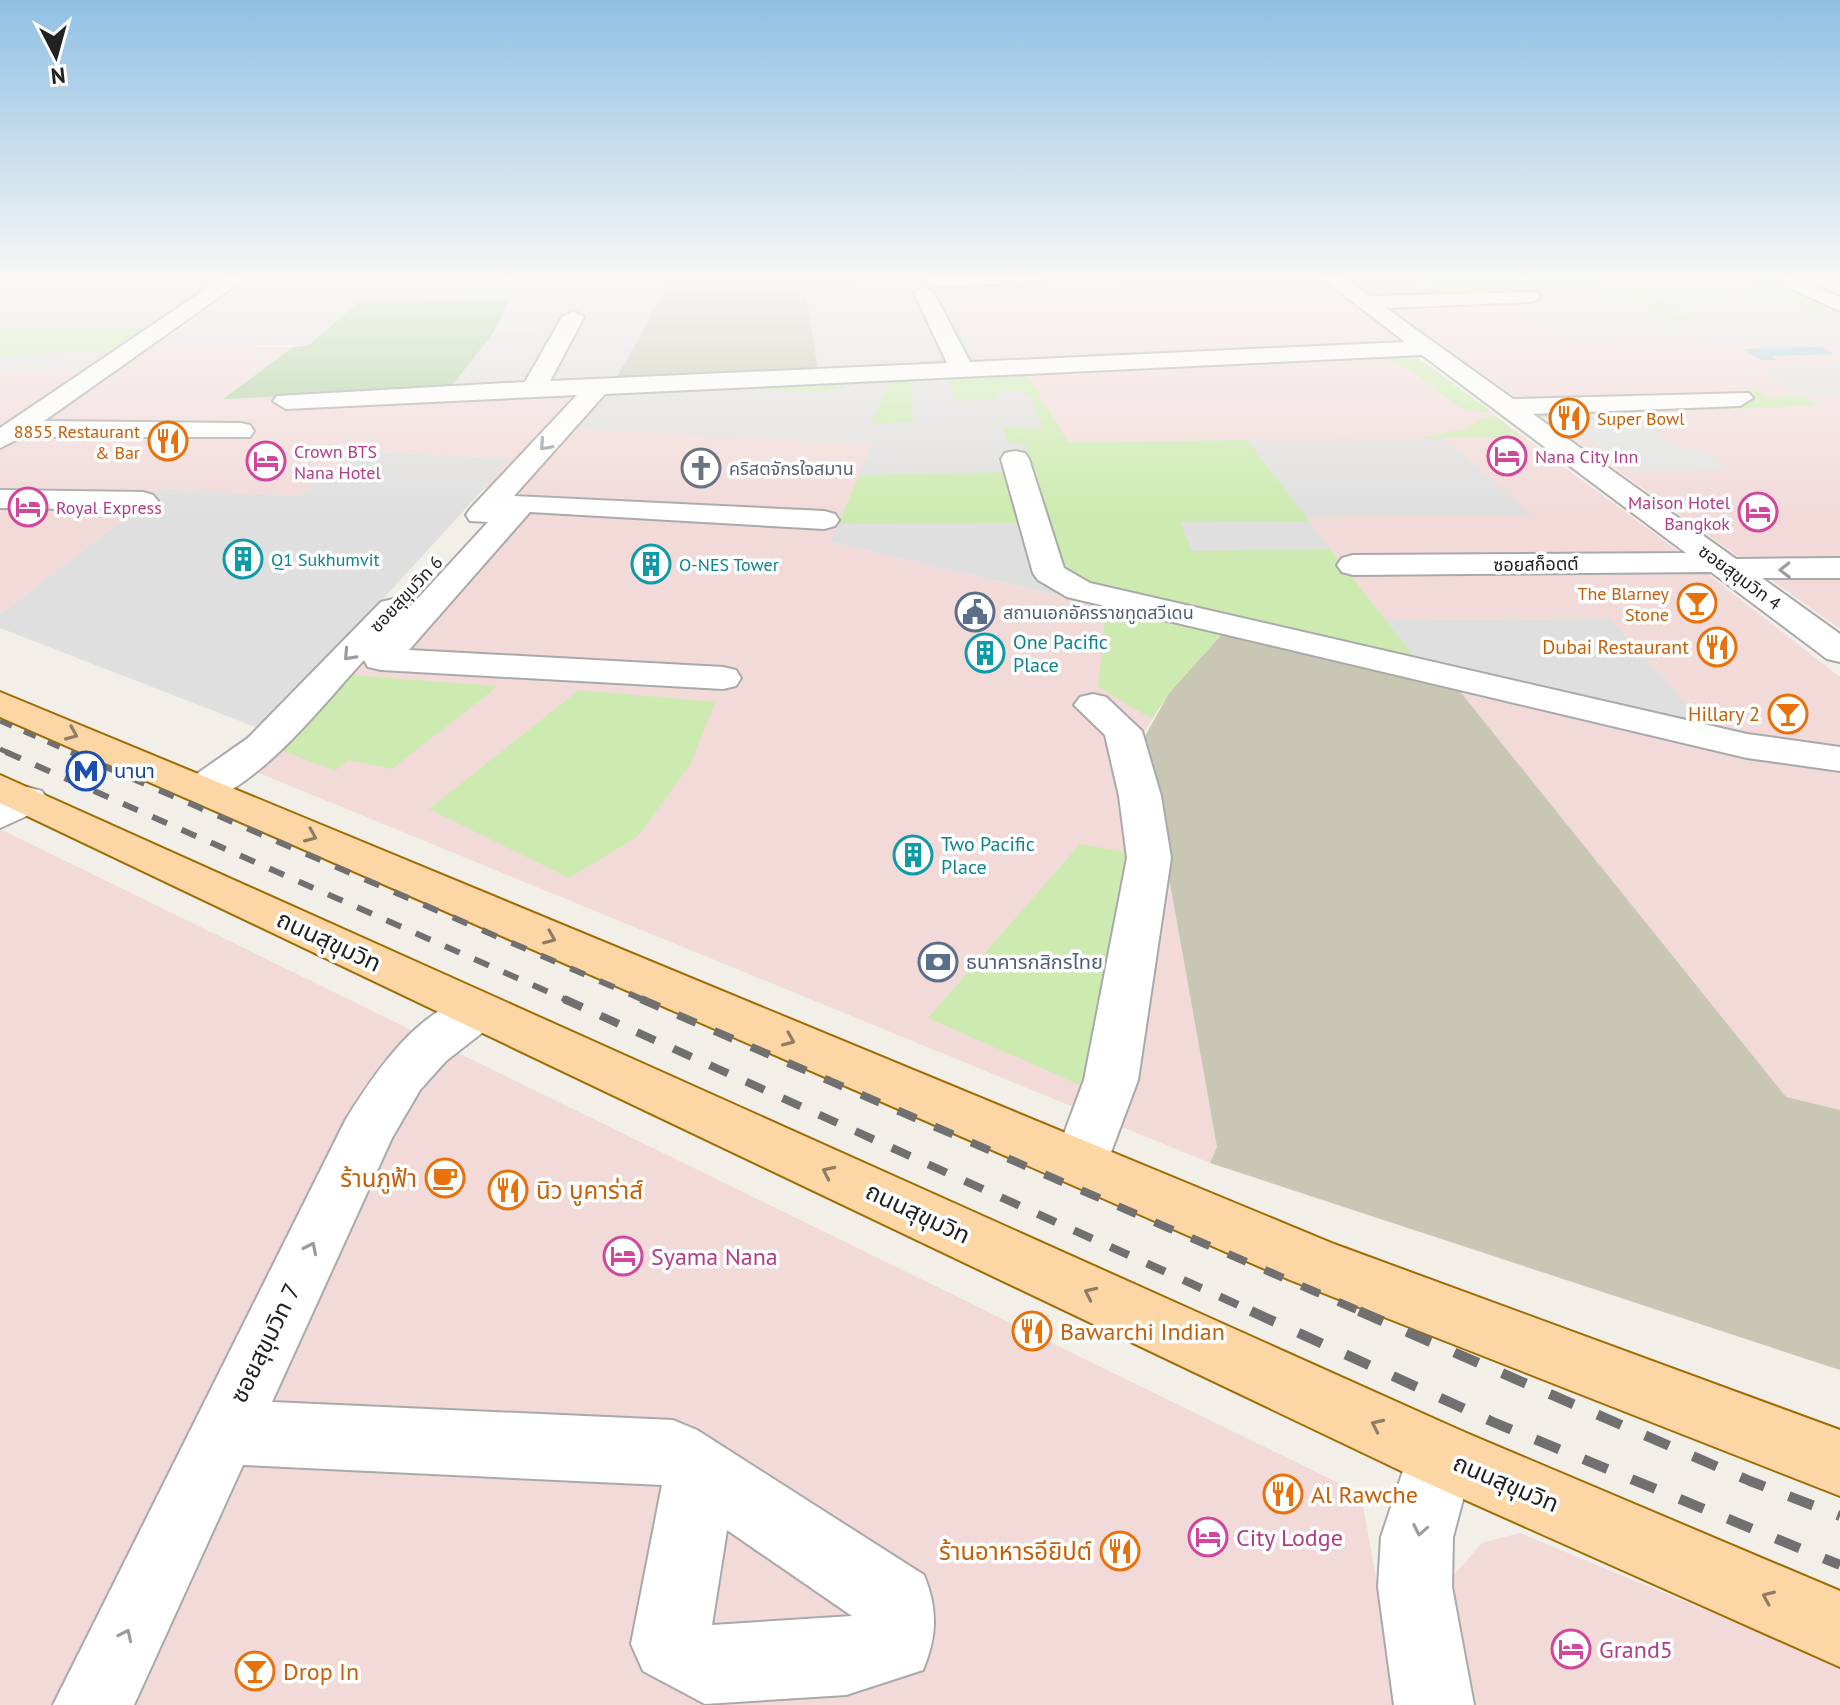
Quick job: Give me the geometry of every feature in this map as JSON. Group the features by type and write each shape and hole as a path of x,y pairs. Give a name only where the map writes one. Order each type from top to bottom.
{"main road":[{"path":"0,703 1312,1262 1840,1463"},
{"name":"ถนนสุขุมวิท","path":"9,801 478,1010 1440,1455 1840,1629"}],"street":[{"path":"8,434 123,356"},
{"path":"534,389 552,356"},
{"path":"957,356 960,364"},
{"path":"286,401 598,387 960,364 1207,356"},
{"name":"ซอยสุขุมวิท 4","path":"1439,356 1840,651"},
{"path":"831,364 960,364"},
{"name":"ซอยสุขุมวิท 6","path":"203,789 262,746 508,502 598,387"},
{"path":"1507,407 1740,398"},
{"path":"8,434 241,431"},
{"path":"1015,459 1049,573 1079,590 1747,746 1840,759"},
{"path":"0,499 143,501"},
{"path":"723,678 381,659 508,502 824,520"},
{"name":"ซอยสก็อตต์","path":"1353,565 1840,568"},
{"path":"1081,1163 1111,1080 1149,858 1140,796 1123,731 1093,705"},
{"name":"ซอยสุขุมวิท 7","path":"93,1705 366,1134 401,1076 428,1048 478,1010"},
{"path":"222,1432 673,1453 702,1472"},
{"path":"1434,1705 1415,1587 1417,1537 1440,1455"}],"shaded area":[{"path":"0,356 104,356 83,369 0,373"},
{"path":"104,356 281,356 224,398 401,388 612,390 577,429 872,444 830,542 1222,634 1169,693 1143,734 1217,1147 1210,1163 249,769 520,493 483,488 511,458 353,451 300,496 164,488 0,614 0,373 83,369"},
{"path":"475,356 629,356 614,382 447,391"},
{"path":"629,356 816,356 818,371 614,382"},
{"path":"815,356 979,356 983,363 818,371"},
{"path":"979,356 1171,356 983,363"},
{"path":"1414,356 1690,560 1840,677 1840,750 1708,728 1610,618 1384,619 1306,517 1533,515 1445,438 1068,442 1025,371"},
{"name":"Maison Hotel Bangkok","path":"1457,356 1840,356 1840,364 1753,368 1802,396 1840,395 1840,629"},
{"path":"1840,364 1840,395 1802,396 1752,367"},
{"path":"1025,371 1068,442 1445,438 1534,515 1307,518 1384,619 1610,618 1708,728 1649,734 830,542 871,445 576,429 612,390"},
{"path":"1645,425 1682,450 1699,449 1729,469 1636,473 1575,428"},
{"path":"353,451 512,458 263,730 0,628 0,614 164,488 299,496"},
{"path":"1222,634 1458,689 1786,1097 1840,1110 1840,1370 1210,1163 1217,1147 1144,738 1169,693"},
{"path":"1458,689 1840,770 1840,1110 1786,1098"},
{"path":"0,829 1361,1494 1399,1705 0,1705"},
{"path":"1520,1533 1840,1666 1840,1705 1457,1705 1445,1585 1482,1543"}],"green space":[{"path":"281,356 475,356 450,388 223,399"},
{"path":"1380,356 1415,356 1489,410 1486,413 1461,409 1409,369"},
{"path":"1025,371 1068,442 1247,440 1309,521 1180,522 1192,551 1330,549 1416,659 1104,588 1060,570 1025,443 1009,443 1003,428 1042,427 1030,396 1018,391 998,392 999,399 954,401 947,374"},
{"path":"911,376 913,422 871,424 892,377"},
{"path":"847,379 841,387 824,392 667,387"},
{"path":"1756,390 1768,397 1802,396 1820,405 1542,417 1519,400"},
{"path":"1496,417 1521,437 1422,438 1467,428 1483,418"},
{"path":"1009,472 1023,523 838,524 859,475"},
{"path":"1106,607 1222,634 1169,693 1152,719 1098,687"},
{"path":"348,675 498,686 392,769 348,760 335,771 278,749"},
{"path":"579,690 715,702 690,765 637,837 569,878 429,809"},
{"path":"1080,844 1137,854 1091,1090 928,1018"}],"water":[{"path":"1754,356 1786,356 1772,356 1777,360 1762,360"}],"railway":[{"path":"0,721 75,754"},
{"path":"0,749 11,754"},
{"path":"6,752 569,1001"},
{"path":"71,752 646,1001"},
{"path":"564,999 1256,1313"},
{"path":"641,999 1364,1313"},
{"path":"1251,1311 1493,1422 1840,1565"},
{"path":"1359,1311 1750,1481 1840,1516"}],"place":[{"name":"Super Bowl","path":"1569,418"},
{"name":"8855 Restaurant & Bar","path":"168,441"},
{"name":"Nana City Inn","path":"1507,456"},
{"name":"Crown BTS Nana Hotel","path":"266,461"},
{"name":"คริสตจักรใจสมาน","path":"701,468"},
{"name":"Royal Express","path":"28,507"},
{"name":"Maison Hotel Bangkok","path":"1758,512"},
{"name":"Q1 Sukhumvit","path":"243,559"},
{"name":"O-NES Tower","path":"651,564"},
{"name":"The Blarney Stone","path":"1697,603"},
{"name":"สถานเอกอัครราชทูตสวีเดน","path":"975,612"},
{"name":"Dubai Restaurant","path":"1717,647"},
{"name":"One Pacific Place","path":"985,653"},
{"name":"Hillary 2","path":"1788,714"},
{"name":"นานา","path":"86,771"},
{"name":"Two Pacific Place","path":"913,855"},
{"name":"ธนาคารกสิกรไทย","path":"938,962"},
{"name":"ร้านภูฟ้า","path":"445,1178"},
{"name":"นิว บูคาร่าส์","path":"508,1190"},
{"name":"Syama Nana","path":"623,1256"},
{"name":"Bawarchi Indian","path":"1032,1331"},
{"name":"Al Rawche","path":"1283,1494"},
{"name":"City Lodge","path":"1208,1537"},
{"name":"ร้านอาหารอียิปต์","path":"1120,1551"},
{"name":"Grand5","path":"1571,1649"},
{"name":"Drop In","path":"255,1671"}]}
